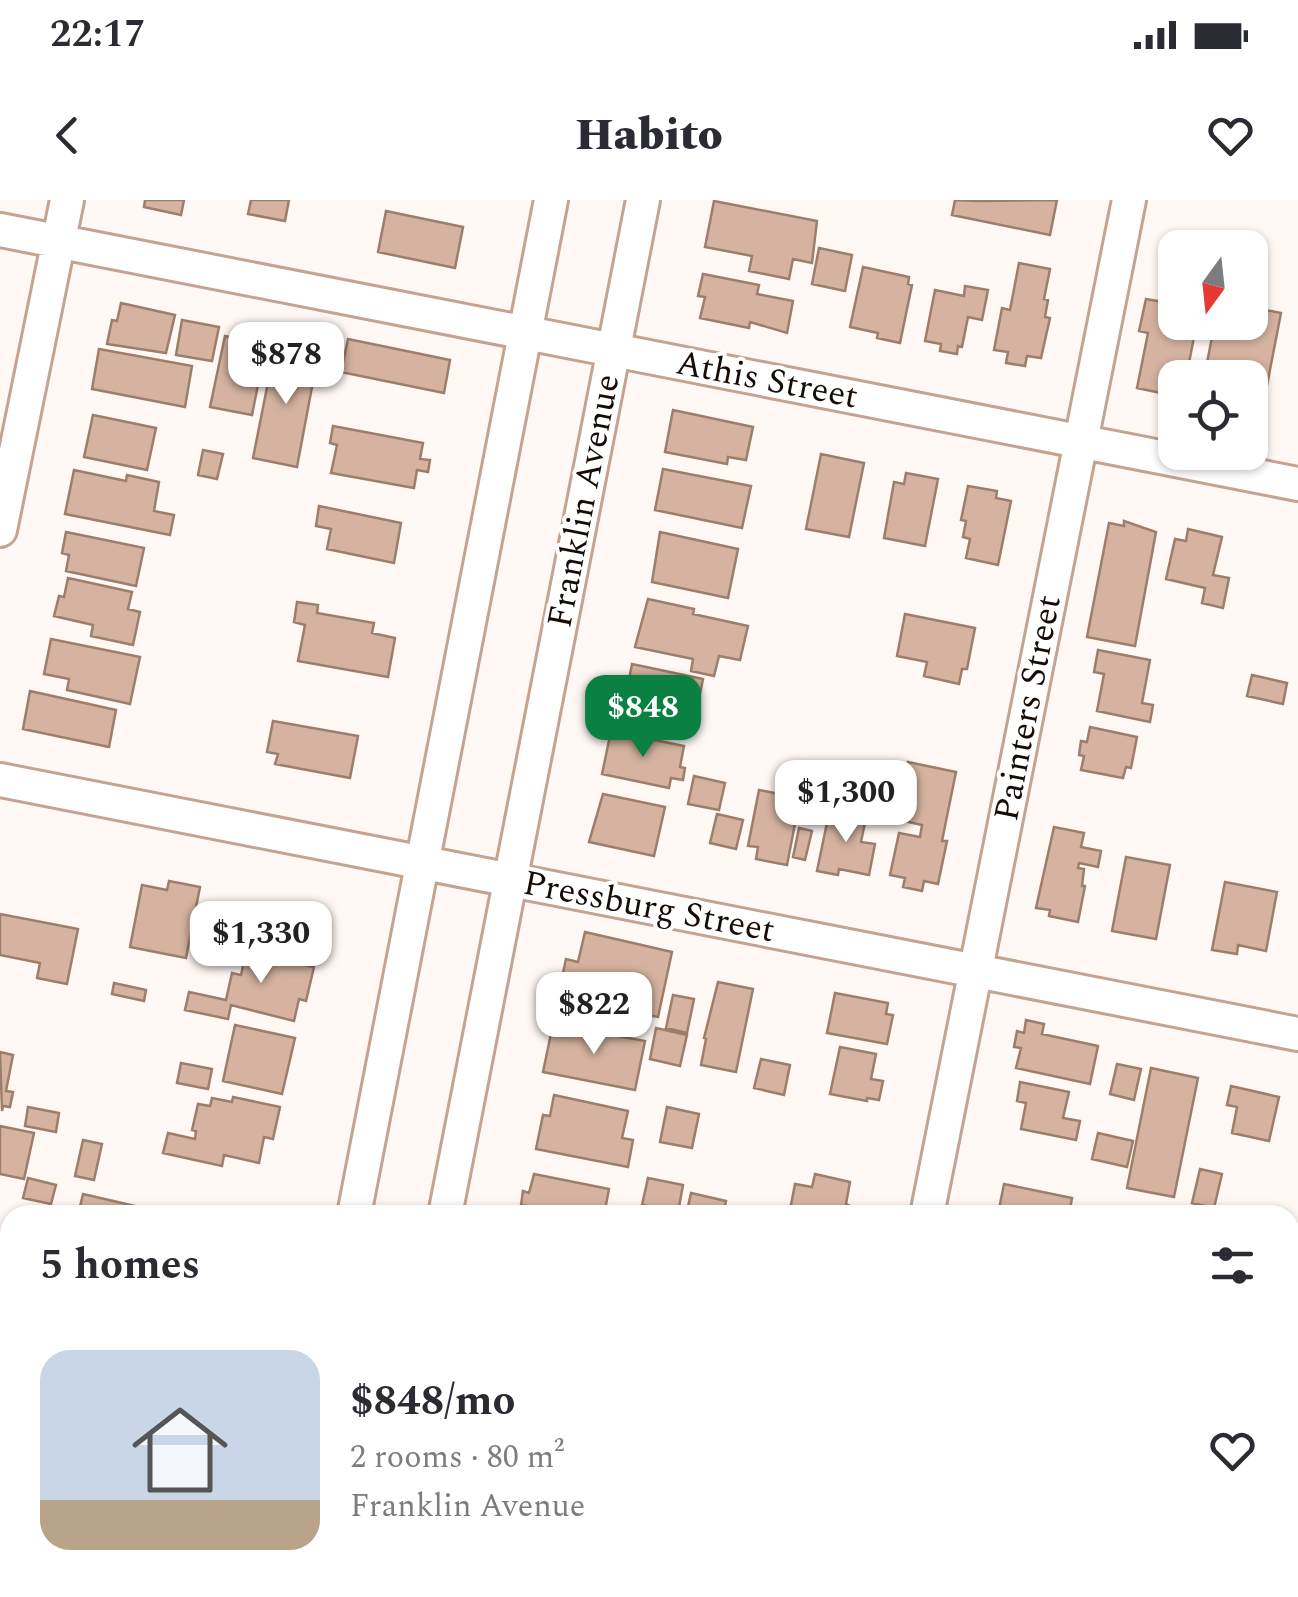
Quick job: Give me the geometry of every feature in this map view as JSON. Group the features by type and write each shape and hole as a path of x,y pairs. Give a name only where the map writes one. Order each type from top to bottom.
{"street":[{"path":"0,530 66,200"},
{"path":"356,1205 552,200"},
{"name":"Franklin Avenue","path":"448,1205 643,200"},
{"name":"Painters Street","path":"929,1205 1129,200"},
{"name":"Athis Street","path":"0,230 1298,484"},
{"name":"Pressburg Street","path":"0,780 1298,1034"}],"building":[{"path":"145,200 184,200 181,215 144,207"},
{"path":"251,200 289,200 285,221 248,214"},
{"path":"955,200 1057,200 1050,235 952,215"},
{"path":"714,201 817,221 812,263 793,259 789,279 749,271 752,256 705,247"},
{"path":"386,211 463,227 455,268 378,252"},
{"path":"819,248 852,255 845,291 812,284"},
{"path":"1019,263 1050,269 1044,299 1048,300 1045,317 1050,318 1041,358 1027,356 1025,366 1006,363 1008,352 994,350 1002,308 1010,310"},
{"path":"863,267 909,277 908,284 912,285 900,343 850,327"},
{"path":"703,274 759,285 757,294 793,301 787,333 750,322 749,328 700,318 705,297 698,296"},
{"path":"965,286 988,290 982,320 968,317 957,354 940,351 941,344 925,341 935,290 964,296"},
{"path":"1146,299 1158,301 1158,340 1193,340 1190,360 1158,360 1158,392 1137,388 1148,333 1139,331"},
{"path":"121,303 175,315 166,353 107,344 112,320 117,321"},
{"path":"1268,310 1281,313 1268,380 1268,360 1208,360 1211,340 1268,340"},
{"path":"182,320 219,327 212,361 176,355"},
{"path":"225,336 266,345 252,415 210,407"},
{"path":"348,339 450,360 444,393 341,372"},
{"path":"275,347 318,355 297,467 253,458"},
{"path":"99,349 192,366 185,407 92,389"},
{"path":"673,410 753,427 746,460 728,457 727,464 665,452"},
{"path":"93,415 156,428 147,470 84,457"},
{"path":"333,426 423,443 420,459 430,460 428,472 417,470 414,488 331,473 337,445 330,443"},
{"path":"203,450 223,454 217,479 198,475"},
{"path":"821,454 864,463 849,537 806,529"},
{"path":"663,469 751,486 742,528 655,510"},
{"path":"74,470 126,481 127,475 159,482 154,511 174,515 170,535 65,514"},
{"path":"906,473 938,479 925,546 884,538 894,482 904,484"},
{"path":"968,486 997,491 996,498 1011,501 998,565 966,558 970,539 963,537 966,521 961,520"},
{"path":"319,506 401,523 394,563 327,549 331,529 316,526"},
{"path":"1124,521 1156,532 1135,646 1087,637 1109,523 1124,526"},
{"path":"1188,529 1222,537 1213,575 1229,578 1223,608 1202,603 1205,588 1166,579 1175,539 1186,541"},
{"path":"66,532 144,548 136,586 66,571 69,555 62,553"},
{"path":"660,532 738,549 728,598 652,582"},
{"path":"68,578 132,592 128,609 140,612 133,645 91,636 93,625 54,616"},
{"path":"648,599 748,626 740,660 719,656 714,676 691,671 693,659 635,647"},
{"path":"297,602 318,605 317,613 374,623 372,633 395,638 388,677 298,661 305,625 294,622"},
{"path":"905,614 975,628 967,669 962,669 959,684 924,676 927,662 897,656"},
{"path":"51,639 140,657 130,704 67,690 69,679 44,674"},
{"path":"1098,650 1150,660 1142,703 1153,705 1150,722 1097,711 1104,674 1094,672"},
{"path":"632,664 703,679 693,729 614,712 620,683 628,685"},
{"path":"1252,675 1287,683 1283,704 1247,696"},
{"path":"30,691 116,710 109,747 23,729"},
{"path":"273,721 358,736 350,778 275,764 278,754 267,752"},
{"path":"1090,727 1137,737 1131,768 1126,767 1123,778 1081,770 1081,741 1087,742"},
{"path":"611,731 684,746 680,767 685,768 683,780 671,778 669,788 602,774"},
{"path":"908,762 956,772 938,884 924,881 922,891 903,887 905,878 890,875 899,833 920,837 922,825 904,821 910,796 902,794"},
{"path":"694,776 725,783 719,810 688,804"},
{"path":"759,790 800,798 787,865 756,859 758,847 748,846"},
{"path":"603,794 665,807 654,856 589,842"},
{"path":"847,809 867,813 861,842 875,844 869,875 839,869 838,875 817,871 829,813 846,816"},
{"path":"717,814 743,820 736,849 710,843"},
{"path":"1054,827 1084,833 1081,847 1101,851 1098,867 1079,863 1078,868 1084,869 1085,886 1078,922 1049,916 1050,910 1036,908"},
{"path":"799,828 812,831 805,860 793,857"},
{"path":"1126,857 1170,865 1156,939 1112,931"},
{"path":"169,881 200,887 186,958 130,947 142,885 167,890"},
{"path":"1225,882 1277,892 1266,951 1238,945 1237,954 1212,950"},
{"path":"0,914 78,929 67,984 37,978 40,963 0,955"},
{"path":"585,932 672,952 658,1017 570,999 572,990 560,987 566,959 578,962"},
{"path":"264,934 281,938 277,959 314,967 306,1001 299,999 294,1021 231,1005 228,1019 185,1010 189,992 226,1000 232,973 241,975 246,952 260,956"},
{"path":"718,982 753,989 736,1072 701,1065"},
{"path":"114,983 146,990 144,1001 112,994"},
{"path":"835,993 888,1003 886,1014 893,1015 887,1044 827,1033"},
{"path":"673,995 694,999 687,1033 666,1028"},
{"path":"1026,1020 1044,1024 1042,1034 1098,1046 1090,1084 1016,1068 1021,1048 1014,1047 1017,1031 1024,1033"},
{"path":"553,1024 645,1041 635,1090 543,1072"},
{"path":"235,1025 295,1038 282,1094 223,1081"},
{"path":"656,1028 687,1035 680,1066 650,1059"},
{"path":"840,1047 876,1054 871,1079 883,1081 879,1100 830,1094"},
{"path":"0,1052 13,1055 6,1091 13,1092 10,1107 3,1106 2,1111"},
{"path":"761,1059 790,1065 784,1095 754,1088"},
{"path":"181,1063 212,1069 208,1089 177,1083"},
{"path":"1117,1064 1141,1069 1134,1100 1110,1094"},
{"path":"1151,1068 1198,1078 1174,1197 1127,1188"},
{"path":"1020,1082 1069,1092 1063,1118 1080,1121 1076,1140 1021,1129 1026,1103 1017,1101"},
{"path":"1231,1086 1279,1097 1269,1141 1232,1133 1237,1107 1227,1105"},
{"path":"554,1095 628,1111 622,1138 633,1140 628,1167 536,1149 543,1115 550,1116"},
{"path":"233,1097 280,1107 273,1139 264,1137 259,1163 224,1155 222,1166 163,1153 168,1133 195,1139 196,1131 192,1130 198,1104 210,1106 212,1098 232,1102"},
{"path":"28,1107 59,1113 56,1132 25,1126"},
{"path":"667,1107 699,1114 692,1148 660,1142"},
{"path":"0,1126 34,1133 24,1179 0,1174"},
{"path":"1098,1133 1133,1141 1127,1167 1092,1159"},
{"path":"83,1140 102,1144 94,1180 75,1176"},
{"path":"1200,1169 1222,1174 1215,1205 1192,1203"},
{"path":"534,1174 609,1189 606,1205 521,1205 523,1191 529,1193"},
{"path":"815,1174 850,1182 848,1205 791,1205 795,1184 812,1187"},
{"path":"28,1178 56,1185 51,1204 23,1198"},
{"path":"648,1178 683,1185 679,1205 642,1205"},
{"path":"1004,1184 1072,1198 1071,1205 1000,1205"},
{"path":"691,1193 726,1201 725,1205 688,1205"},
{"path":"83,1194 130,1205 80,1205"}]}
